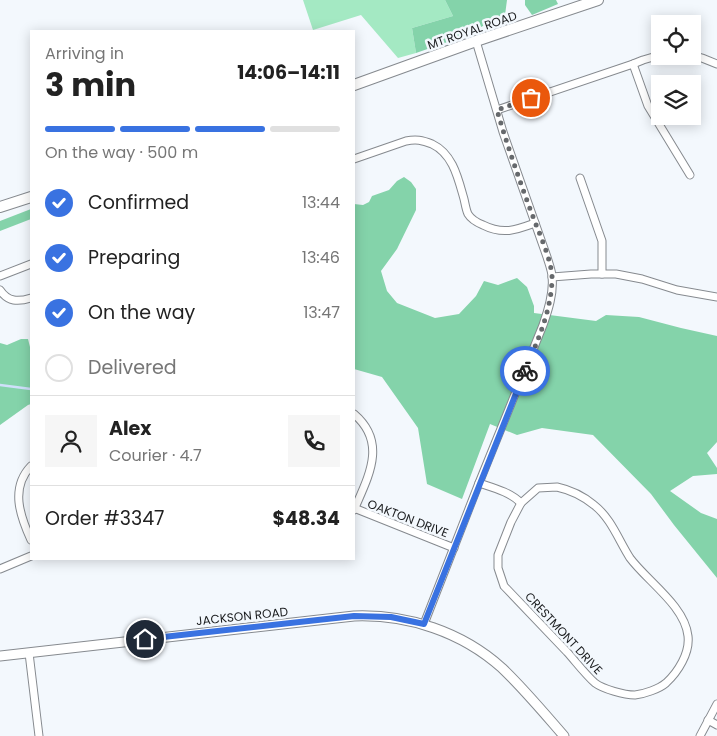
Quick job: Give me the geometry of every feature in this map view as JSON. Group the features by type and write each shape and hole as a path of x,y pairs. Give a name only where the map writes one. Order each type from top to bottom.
{"main road":[{"name":"MT ROYAL ROAD","path":"355,85 598,0"},
{"path":"0,208 30,197"}],"street":[{"path":"424,624 543,325 550,301 552,277 547,257 503,132 476,41"},
{"path":"497,110 651,58"},
{"path":"701,58 717,64"},
{"path":"633,64 648,106 690,175"},
{"path":"355,159 406,141 421,140 444,152 451,162 457,175 468,214 477,223 488,228 511,231 535,222"},
{"path":"580,178 602,241 602,274"},
{"path":"0,276 30,264"},
{"path":"552,277 602,274 627,275 677,290 717,297"},
{"path":"0,290 9,299 16,301 30,298"},
{"path":"355,415 361,420 368,432 372,444 373,457 370,471 355,507"},
{"path":"30,468 23,478 19,498 20,511 30,537"},
{"path":"479,484 499,490 521,503"},
{"name":"CRESTMONT DRIVE","path":"557,487 572,490 595,505 604,514 631,559 678,612 685,626 688,637 686,651 680,666 662,686 635,695 623,694 596,684 504,586 498,568 498,555 521,503 538,488 557,487"},
{"name":"OAKTON DRIVE","path":"355,509 454,548"},
{"path":"0,568 30,556"},
{"name":"JACKSON ROAD","path":"0,656 354,616 391,617 424,624 451,634 492,660 564,736"},
{"path":"29,653 39,736"},
{"path":"700,736 717,704"},
{"path":"708,720 717,725"}],"green space":[{"path":"303,0 445,0 453,16 412,28 416,53 398,58 361,15 313,30"},
{"path":"445,0 507,0 505,15 459,38 416,53 412,28 453,16"},
{"path":"525,0 556,0 558,4 532,15 525,5"},
{"path":"404,177 416,189 416,210 397,249 381,271 387,291 397,303 435,318 459,314 476,296 484,281 498,285 517,278 527,287 534,306 534,313 596,321 606,315 639,317 717,336 717,442 707,453 717,468 717,474 693,476 670,491 701,513 717,519 717,578 651,494 593,435 542,428 517,435 490,424 462,499 427,484 418,428 382,377 355,369 355,204 363,205 369,202 372,196 389,190 397,181"},
{"path":"30,209 30,219 0,231 0,221"},
{"path":"21,339 28,339 30,347 30,404 0,425 0,343 7,345"}],"waterway":[{"path":"0,385 30,389"}],"way so far":[{"path":"525,371 547,314 552,277 541,238 497,110 531,98"}],"route":[{"path":"145,639 354,616 391,617 424,624 525,371"}]}
